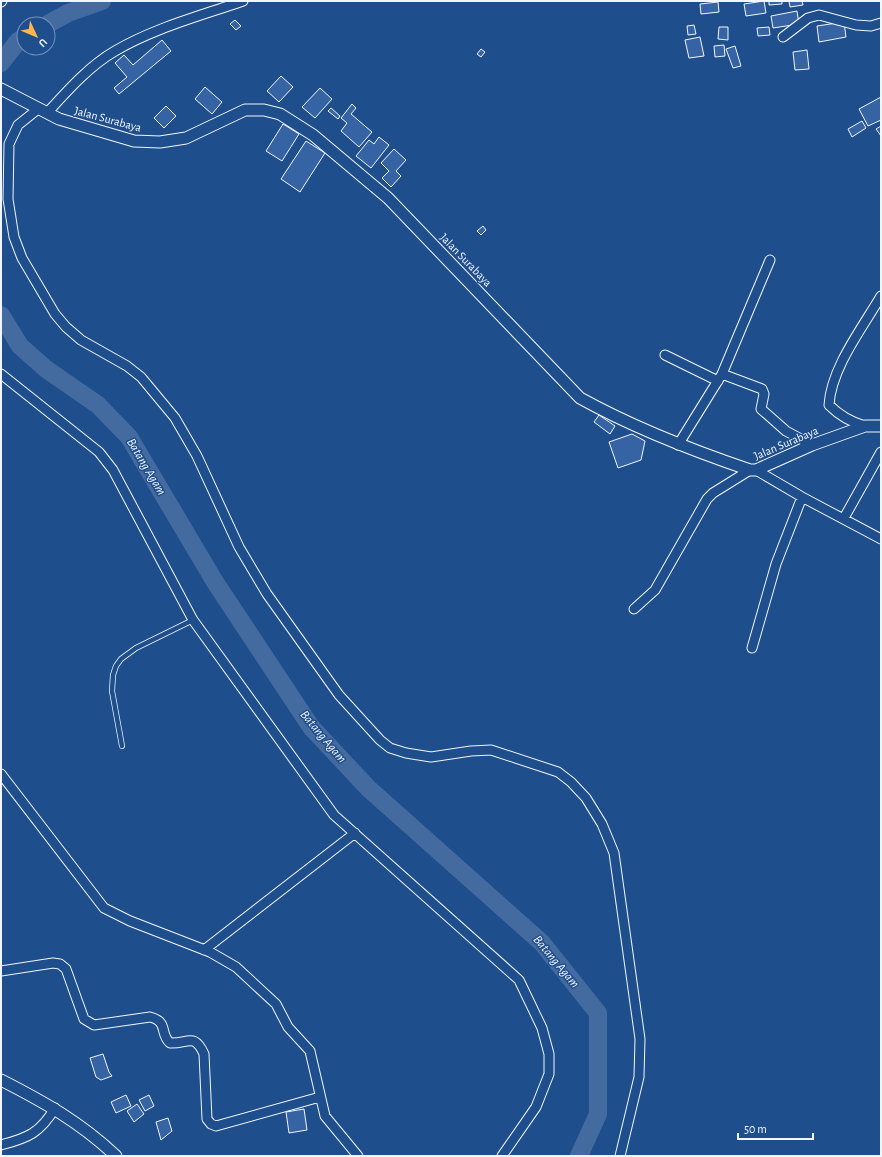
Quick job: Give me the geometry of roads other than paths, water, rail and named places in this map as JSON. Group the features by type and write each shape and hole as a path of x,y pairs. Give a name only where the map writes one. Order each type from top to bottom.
{"street":[{"path":"243,1 162,30 114,52 42,111 18,124 9,144 8,199 14,237 22,258 55,314 66,327 81,340 127,366 142,377 175,418 197,456 239,547 267,594 339,696 380,740 390,748 431,758 471,751 491,750 558,772 571,782 586,798 602,824 614,853 640,1040 639,1077 620,1156"},
{"path":"783,37 808,18 819,15 856,25 872,26 881,23"},
{"name":"Jalan Surabaya","path":"1,89 59,119 134,141 160,142 186,138 245,110 264,110 280,114 313,135 388,198 580,398 609,414 678,445 753,470 812,445 865,426 881,426"},
{"path":"678,445 720,377 770,260"},
{"path":"865,426 847,420 829,405 840,366 881,296"},
{"path":"665,356 720,377 762,389 764,394 761,409 786,430 812,445"},
{"path":"1,374 99,452 114,470 193,620 334,815 519,980 542,1028 548,1054 549,1074 536,1107 502,1156"},
{"path":"844,518 881,452"},
{"path":"634,609 655,590 707,499 713,492 753,470 881,539"},
{"path":"752,648 776,564 802,497"},
{"path":"1,774 104,908 130,921 204,950 236,967 276,1004 288,1027 310,1051 325,1116 358,1156"},
{"path":"204,950 354,833"},
{"path":"1,971 54,963 60,964 66,969 84,1019 88,1023 94,1025 150,1017 158,1019 162,1024 167,1040 170,1043 190,1039 196,1042 204,1054 207,1119 211,1124 216,1126 320,1097"},
{"path":"1,1080 55,1108 95,1137 116,1156"},
{"path":"1,1145 34,1134 43,1127 55,1108"}],"lane":[{"path":"122,746 112,691 113,675 116,666 121,658 136,648 193,620"}],"waterway":[{"name":"Batang Agam","path":"56,20 68,13 102,1"},
{"name":"Batang Agam","path":"1,63 16,44"},
{"name":"Batang Agam","path":"1,315 20,346 46,369 98,405 129,437 215,582 311,727 368,788 542,943 598,1013 598,1114 579,1156"}]}
